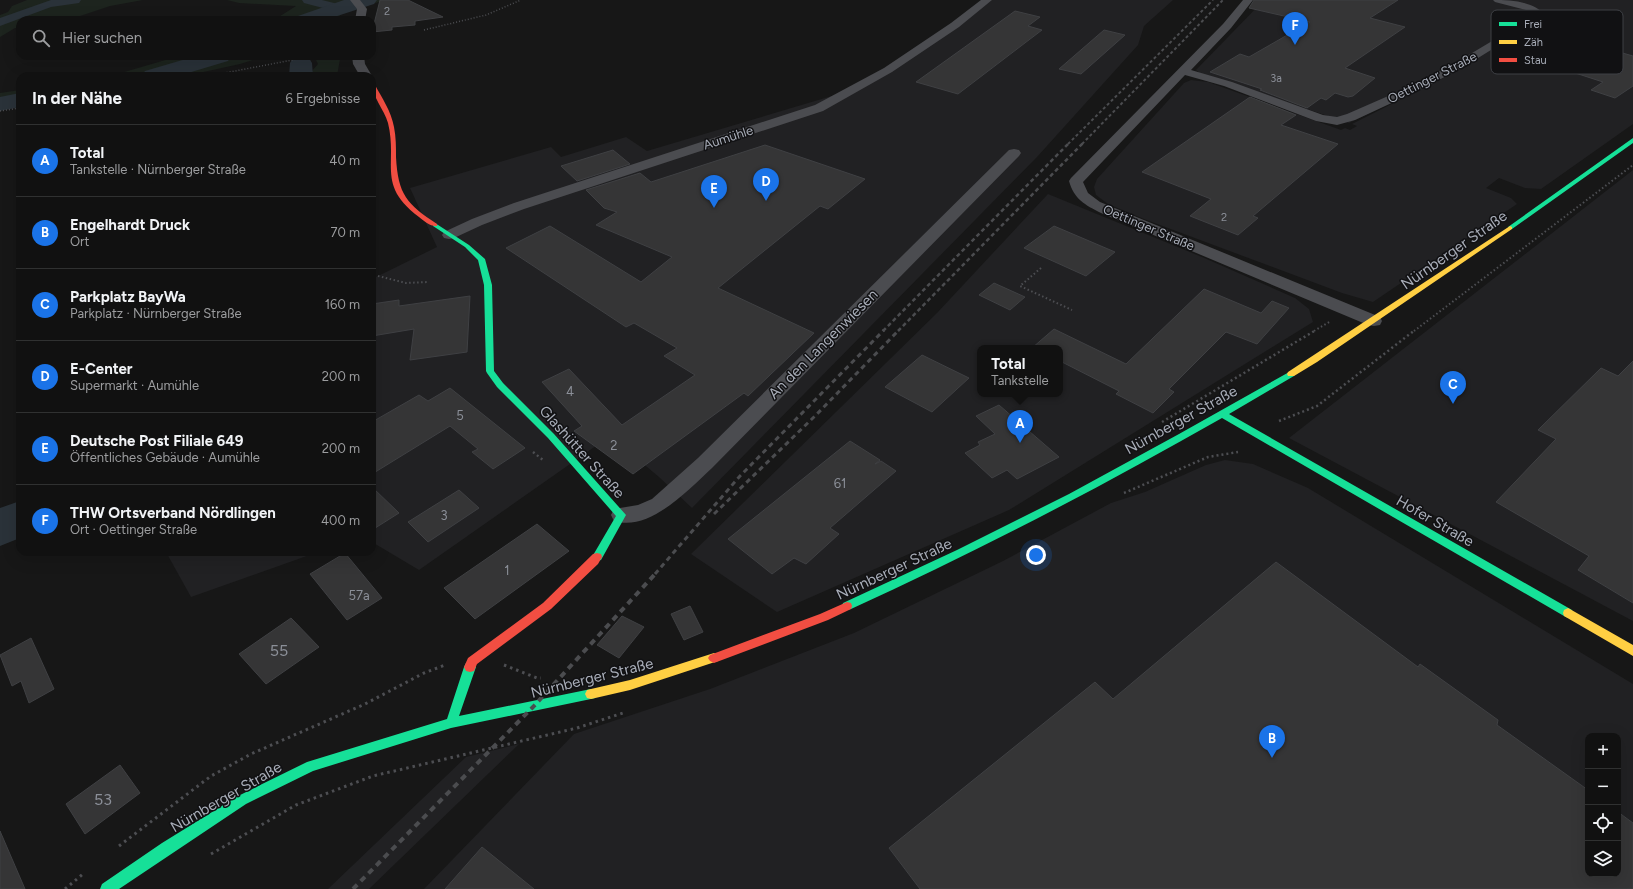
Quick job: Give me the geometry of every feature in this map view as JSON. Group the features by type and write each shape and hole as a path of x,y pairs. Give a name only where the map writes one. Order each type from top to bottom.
{"main road":[{"name":"Glashütter Straße","path":"376,92 390,121 393,142 393,174 399,194 416,213 467,246 481,259 488,285 490,371 500,385 551,436 621,515 594,560 547,606 472,661"},
{"name":"Nürnberger Straße","path":"107,889 167,848 242,800 311,766 451,723 533,707 630,685 734,652 824,617 908,579 1023,522 1223,414 1314,360 1478,252 1633,140"},
{"name":"Hofer Straße","path":"1223,414 1633,651"},
{"path":"451,723 472,661"}],"street":[{"path":"355,0 362,9 361,16"},
{"name":"Aumühle","path":"449,235 519,206 819,108 888,70 954,25 987,0"},
{"name":"Oettinger Straße","path":"1248,0 1227,26 1076,181 1079,192 1087,201 1106,210 1374,321"},
{"name":"Oettinger Straße","path":"1498,0 1533,10"},
{"name":"Oettinger Straße","path":"1183,71 1228,84 1320,118 1337,121 1351,118 1422,85 1491,45"},
{"path":"359,60 364,72"},
{"name":"An den Langenwiesen","path":"621,515 641,512 658,504 705,463 1014,153"}],"path":[{"path":"424,30 476,18 503,9 521,0"},
{"path":"229,72 292,60"},
{"path":"0,112 16,109"},
{"path":"1279,421 1317,406 1496,267 1633,165"},
{"path":"1041,268 1020,286 1072,310"},
{"path":"378,276 406,283 428,282"},
{"path":"1158,425 1348,310"},
{"path":"118,847 211,776 251,754 365,704 424,673 459,660 491,662 509,666 537,678 543,678"},
{"path":"65,889 88,870"}],"shaded area":[{"path":"27,0 143,0 110,6 80,16 16,16 16,28 0,37 0,15 8,12 12,6"},
{"path":"227,0 385,0 339,16 280,16 296,6 239,3"},
{"path":"992,0 1173,0 1144,26 1138,45 1037,157 692,508 659,477 610,436 419,570 376,544 376,277 437,247 410,188 551,147 561,157 626,137 647,151 862,87"},
{"path":"1264,0 1633,0 1633,124 1541,189 1525,188 1499,178 1486,188 1511,198 1517,204 1373,302 1342,293 1144,219 1108,204 1096,195 1094,187 1097,179 1184,83 1191,80 1208,82 1341,130 1345,128 1350,130 1357,126 1352,124 1453,73 1349,123 1201,74 1196,70"},
{"path":"165,60 252,60 203,72 124,72"},
{"path":"316,60 340,60 338,72 311,72 318,64"},
{"path":"16,91 16,107 0,109 0,93"},
{"path":"1633,170 1633,621 1289,438"},
{"path":"1048,194 1202,257 1295,298 1309,309 1313,322 1009,510 777,612 691,554 937,313"},
{"path":"1225,460 1253,464 1308,488 1633,684 1633,889 424,889 574,734 710,689 854,633 1003,561 1111,503 1145,492 1206,465"},
{"path":"168,556 307,556 191,597"},
{"path":"519,744 369,889 328,889 466,757"}],"building":[{"path":"380,0 408,0 443,17 415,21 415,25 392,27 392,30 376,32 376,16"},
{"path":"1254,0 1398,0 1370,18 1405,27 1345,68 1375,78 1353,96 1348,97 1335,93 1326,100 1321,98 1307,108 1260,90 1262,89 1210,72 1240,54 1249,57 1310,22 1249,8"},
{"path":"1015,11 1040,17 1028,26 1042,30 958,94 916,82"},
{"path":"1104,30 1125,35 1081,74 1059,69"},
{"path":"1623,53 1633,56 1633,86 1615,98 1591,90 1603,82 1578,74 1623,74"},
{"path":"1250,97 1296,115 1281,125 1338,144 1253,216 1258,218 1238,235 1190,216 1211,199 1142,172"},
{"path":"765,145 865,179 828,209 820,206 718,288 814,333 748,396 744,393 633,474 574,431 582,426 542,382 569,369 622,425 695,375 664,356 677,348 634,323 626,327 506,248 550,226 641,282 672,257 596,225 617,212 604,208 586,190 640,173 651,182"},
{"path":"613,150 630,164 577,181 561,166"},
{"path":"1054,226 1115,252 1086,276 1024,248"},
{"path":"994,283 1025,297 1010,310 979,295"},
{"path":"1204,289 1261,313 1272,301 1289,308 1257,344 1226,332 1169,389 1174,392 1153,413 1116,394 1119,391 1063,363 1063,345 1035,345 1054,329 1126,364"},
{"path":"470,296 467,352 410,360 414,329 376,335 376,303 399,300 399,306"},
{"path":"922,355 969,378 932,412 885,387"},
{"path":"1633,361 1633,603 1578,570 1589,556 1496,502 1556,439 1538,430 1601,368 1618,376"},
{"path":"450,388 525,448 493,469 472,452 478,449 450,426 376,472 376,420 419,395 428,401"},
{"path":"999,405 1059,457 1017,479 1007,470 992,478 965,453 980,445 978,442 995,434 976,416"},
{"path":"850,441 880,460 875,464 881,461 896,471 830,528 839,534 806,564 794,558 772,574 728,539"},
{"path":"459,490 479,508 428,542 408,522"},
{"path":"376,491 399,513 376,527"},
{"path":"537,524 569,551 475,619 444,588"},
{"path":"340,556 347,556 382,598 347,620 310,574"},
{"path":"1276,562 1418,667 1420,664 1498,720 1497,725 1585,788 1585,877 1621,877 1621,814 1633,823 1633,889 920,889 889,848 1095,682 1113,699"},
{"path":"690,606 703,632 684,640 671,614"},
{"path":"622,616 644,627 619,658 597,645"},
{"path":"291,618 319,647 266,684 239,654"},
{"path":"31,638 54,689 29,703 21,681 12,686 0,655"},
{"path":"120,765 140,793 85,834 66,804"},
{"path":"0,831 25,889 0,889"},
{"path":"482,847 534,889 445,889"}],"waterway":[{"path":"0,22 56,2 75,0"},
{"path":"308,0 338,8"},
{"path":"316,16 367,0"},
{"path":"166,72 207,60"},
{"path":"301,63 301,72"},
{"path":"0,104 16,101"},
{"path":"0,529 16,519"}],"railway":[{"path":"1069,143 1213,0"},
{"path":"1082,144 1223,0"},
{"path":"883,331 1069,143"},
{"path":"898,331 1083,143"},
{"path":"655,574 740,476 884,330"},
{"path":"714,514 816,415 899,330"},
{"path":"353,889 533,707 656,573"}],"traffic: fast":[{"path":"1510,228 1633,140"},
{"path":"435,225 467,246 481,259 488,285 490,371 500,385 551,436 621,515 597,557"},
{"path":"847,606 960,553 1072,496 1182,437 1291,374"},
{"path":"1223,414 1568,613"},
{"path":"451,723 470,667"},
{"path":"107,889 167,848 242,800 311,766 451,723 591,694"}],"traffic: slow":[{"path":"1291,374 1510,228"},
{"path":"1568,613 1633,651"},
{"path":"591,694 630,685 714,658"}],"traffic: jam":[{"path":"376,92 382,102 391,125 393,137 393,168 397,188 401,196 414,210 435,225"},
{"path":"470,667 472,661 547,606 597,557"},
{"path":"714,658 824,617 847,606"}],"place":[{"name":"THW Ortsverband Nördlingen","path":"1295,45"},
{"name":"E-Center","path":"766,201"},
{"name":"Deutsche Post Filiale 649","path":"714,208"},
{"name":"Parkplatz BayWa","path":"1453,404"},
{"name":"Total","path":"1020,443"},
{"name":"Engelhardt Druck","path":"1272,758"}]}
